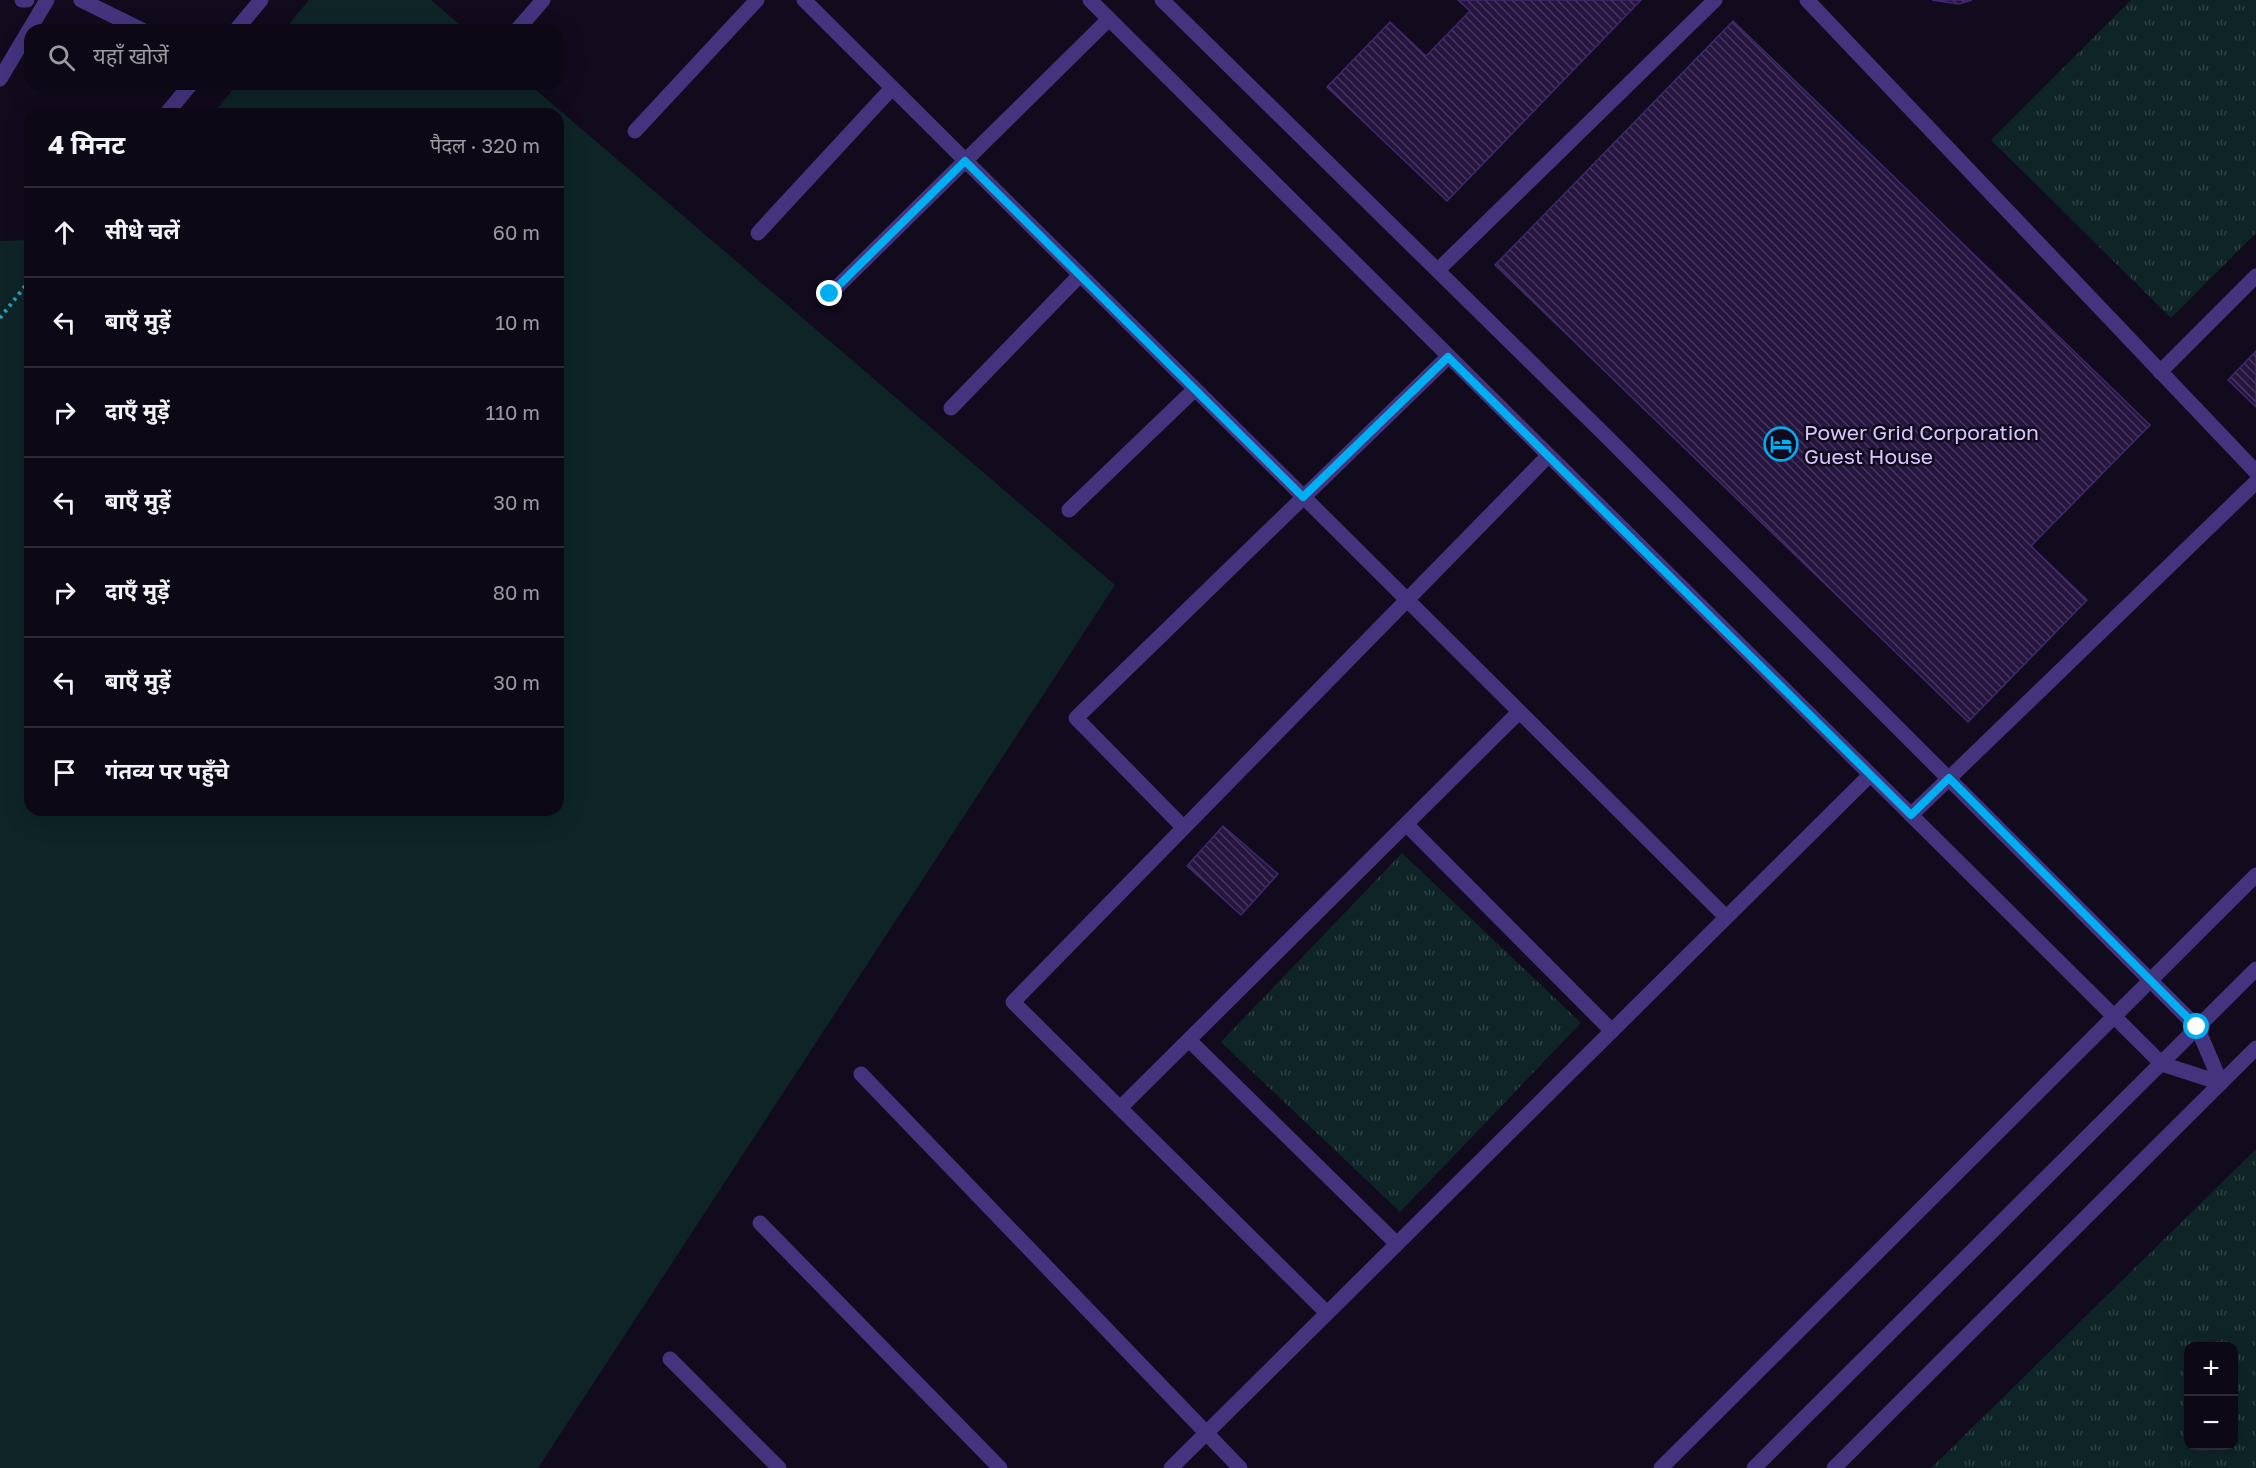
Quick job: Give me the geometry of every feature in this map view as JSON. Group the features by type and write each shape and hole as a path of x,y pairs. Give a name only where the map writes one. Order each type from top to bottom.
{"street":[{"path":"22,0 27,0"},
{"path":"33,24 47,0"},
{"path":"81,0 130,24"},
{"path":"241,24 261,0"},
{"path":"522,24 543,0"},
{"path":"635,131 757,0"},
{"path":"804,0 1726,917"},
{"path":"1090,0 2162,1064 2221,1083"},
{"path":"1162,0 1438,270 2197,1027 2221,1083"},
{"path":"1438,270 1714,0"},
{"path":"1807,0 2256,472"},
{"path":"830,294 1109,19"},
{"path":"0,79 24,39"},
{"path":"758,233 892,88"},
{"path":"171,108 186,90"},
{"path":"951,408 1080,275"},
{"path":"2160,372 2256,276"},
{"path":"1183,827 1076,718 1448,357"},
{"path":"1069,510 1195,389"},
{"path":"1328,1313 1013,1002 1548,456"},
{"path":"1911,815 2256,482"},
{"path":"1120,1108 1519,712"},
{"path":"1171,1468 1870,775"},
{"path":"1406,824 1612,1031"},
{"path":"1661,1468 2256,875"},
{"path":"1754,1468 2256,969"},
{"path":"1189,1040 1397,1244"},
{"path":"1834,1468 2256,1048"},
{"path":"861,1074 1240,1468"},
{"path":"760,1223 1000,1468"},
{"path":"670,1359 779,1468"}],"path":[{"path":"0,318 24,288"}],"green space":[{"path":"309,0 431,0 459,24 289,24"},
{"path":"2131,0 2256,0 2256,233 2171,318 1991,140"},
{"path":"233,90 536,90 557,108 217,108"},
{"path":"564,114 1115,585 538,1468 0,1468 0,241 24,240 24,816 564,816"},
{"path":"1402,853 1581,1023 1400,1212 1221,1042"},
{"path":"2256,1149 2256,1468 1931,1468"}],"building":[{"path":"1458,0 1641,0 1447,201 1327,87 1390,22 1426,56 1470,11"},
{"path":"1932,0 1972,0 1959,4"},
{"path":"1733,21 2150,425 2031,546 2087,600 1968,722 1495,265"},
{"path":"2256,351 2256,407 2228,380"},
{"path":"1223,826 1278,874 1241,915 1187,866"}],"place":[{"name":"Power Grid Corporation Guest House","path":"1781,444"}],"route":[{"path":"830,294 965,161 1303,497 1448,357 1911,815 1949,778 2197,1027"}]}
